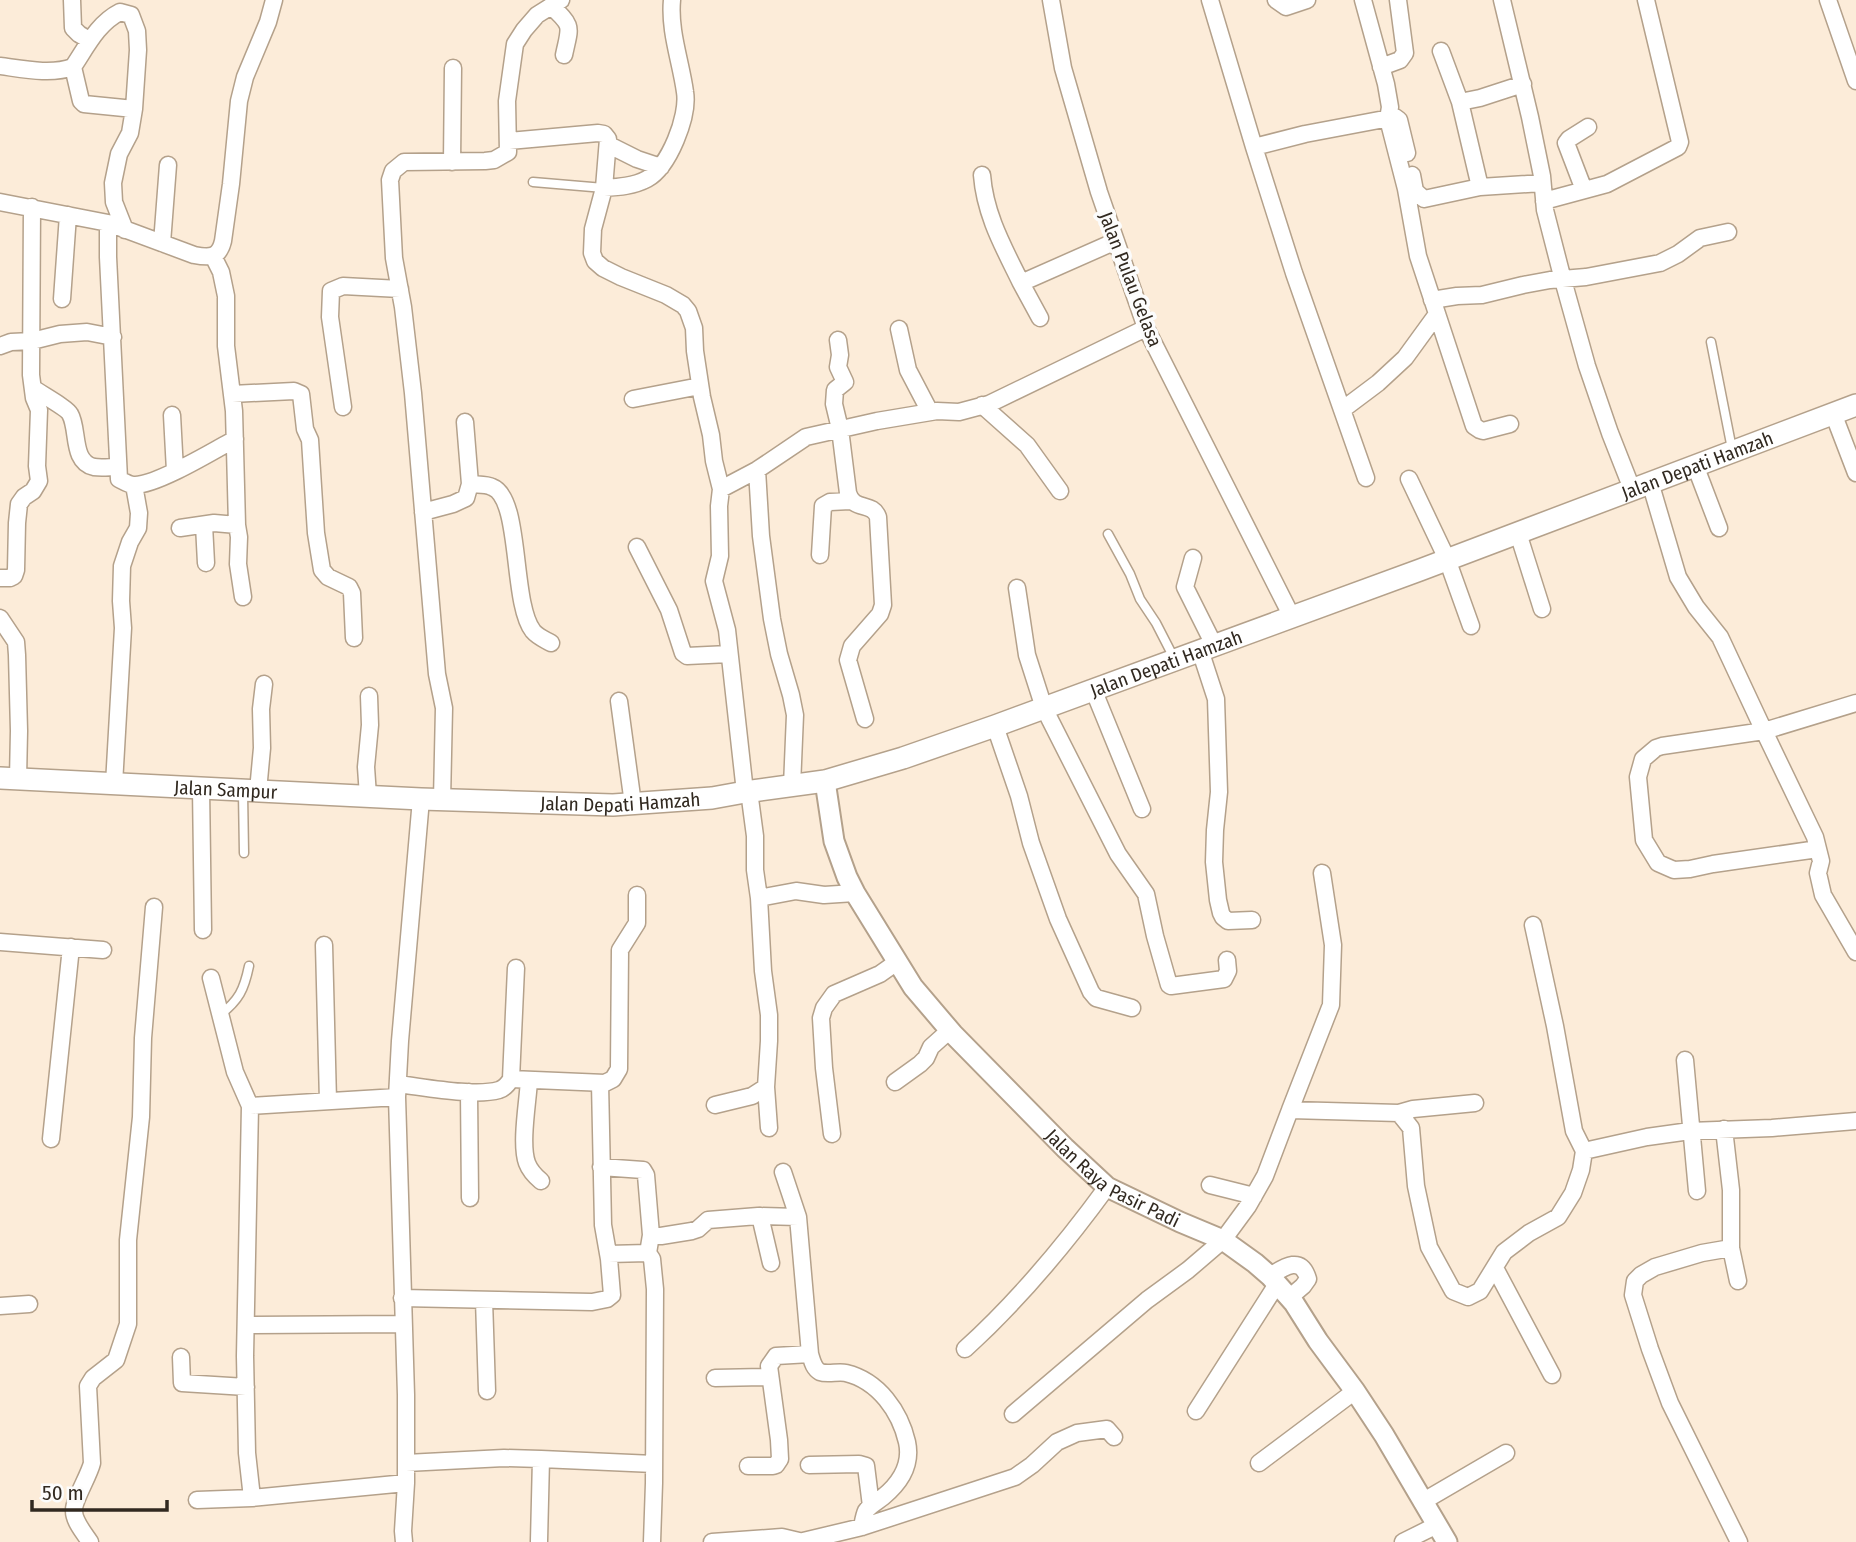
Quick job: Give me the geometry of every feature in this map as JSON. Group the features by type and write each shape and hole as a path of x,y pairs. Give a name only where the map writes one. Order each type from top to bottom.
{"main road":[{"name":"Jalan Depati Hamzah","path":"438,800 632,804 712,798 825,781 903,758 995,726 1856,405"},
{"name":"Jalan Sampur","path":"9,779 438,800"}],"street":[{"path":"72,0 73,28 89,40"},
{"path":"0,202 108,223 194,255 213,256 221,250 223,241 239,101 245,77 268,22 274,0"},
{"path":"604,188 629,186 648,178 661,167 678,135 686,95 674,33 672,0"},
{"name":"Jalan Pulau Gelasa","path":"1051,0 1063,68 1099,192 1146,328 1292,617"},
{"path":"1276,0 1286,7 1307,0"},
{"path":"1363,0 1386,84 1390,107 1388,119 1406,188 1418,256 1474,426 1483,431 1510,424"},
{"path":"1381,67 1400,60 1405,53 1398,0"},
{"path":"1502,0 1523,84 1544,201 1563,280 1587,366 1610,433 1641,485 1678,577 1696,607 1720,637 1815,837 1821,862 1818,873 1823,895 1856,952"},
{"path":"1544,201 1607,184 1678,147 1680,142 1646,0"},
{"path":"1828,0 1856,81"},
{"path":"1216,1 1254,147 1294,273 1366,478"},
{"path":"404,1542 402,1531 406,1483 406,1395 398,1091 401,1029 438,800 444,708 437,674 413,393 394,258 390,180 393,171 404,162 494,160 508,152 507,101 514,44 537,15 556,3 569,25 564,55"},
{"path":"0,66 31,70 60,70 73,66 89,40 111,16 120,12 131,15 137,31 138,50 134,109 130,133 119,154 113,183 114,202 125,230"},
{"path":"1441,51 1460,102 1480,187"},
{"path":"73,66 84,104 134,109"},
{"path":"452,162 453,68"},
{"path":"1460,102 1523,84"},
{"path":"1254,147 1305,134 1395,117 1399,120 1415,191 1424,199 1480,187 1542,183"},
{"path":"1584,190 1566,143 1588,127"},
{"path":"509,141 604,134 609,145 604,188 593,229 592,253 595,261 621,277 682,304 688,311 694,328 700,386 721,489 720,556 714,581 727,630 755,835 755,870 769,1016 766,1087 769,1128"},
{"path":"609,145 661,167"},
{"path":"162,243 168,165"},
{"path":"982,175 985,201 991,220 1040,318"},
{"path":"0,579 14,576 19,504 39,481 39,410 34,398 31,375 32,207"},
{"path":"62,299 68,215"},
{"path":"108,223 119,479 134,485 150,482 235,439"},
{"path":"1342,410 1405,358 1434,307 1457,296 1482,295 1523,285 1660,263 1700,238 1728,232"},
{"path":"1021,283 1116,241"},
{"path":"213,256 221,272 226,296 226,346 235,439 238,564 243,597"},
{"path":"343,407 330,317 331,291 343,286 400,289"},
{"path":"721,489 757,470 806,437 930,412 959,412 989,404 1146,328"},
{"path":"899,329 908,370 930,412"},
{"path":"0,346 60,334 87,332 113,337"},
{"path":"838,340 838,367 845,382 833,394 850,501"},
{"path":"633,399 700,386"},
{"path":"33,388 68,411 78,452 85,463 94,467 117,467"},
{"path":"232,394 295,391 301,394 305,429 310,440 316,533 322,570 328,578 349,587 352,593 354,638"},
{"path":"982,405 1027,445 1060,491"},
{"path":"1833,413 1856,473"},
{"path":"172,415 175,471"},
{"path":"423,512 453,505 466,498 470,484 465,422"},
{"path":"1695,465 1718,528"},
{"path":"757,470 761,536 772,619 795,715 792,786"},
{"path":"1409,479 1447,559 1471,626"},
{"path":"470,484 491,486 504,499 511,522 517,573 527,620 538,636 551,643"},
{"path":"114,784 122,628 122,566 138,528 139,513 134,485"},
{"path":"820,555 823,506 830,502 850,501 877,512 883,605 880,614 852,646 848,660 865,719"},
{"path":"204,525 206,563"},
{"path":"180,528 237,525"},
{"path":"1518,533 1542,609"},
{"path":"637,547 669,610 683,653 687,656 729,654"},
{"path":"1193,558 1185,587 1207,648 1216,699 1219,792 1214,830 1214,862 1221,913 1228,921 1252,920"},
{"path":"1017,588 1027,654 1044,708 1118,854 1146,894 1169,985 1224,979 1228,971 1227,960"},
{"path":"0,618 16,642 18,655 19,731 9,779"},
{"path":"250,790 262,748 261,709 264,684"},
{"path":"1093,689 1142,809"},
{"path":"368,796 366,767 370,725 369,696"},
{"path":"619,701 632,804"},
{"path":"1818,849 1674,870 1658,863 1644,839 1638,777 1643,759 1656,748 1764,731 1856,703"},
{"path":"995,726 1058,919 1091,992 1096,999 1132,1008"},
{"name":"Jalan Raya Pasir Padi","path":"825,781 834,841 847,877 913,987 1037,1121 1107,1187 1223,1240 1255,1263 1278,1286 1384,1435 1442,1537"},
{"path":"201,788 203,930"},
{"path":"1013,1414 1147,1300 1223,1240 1254,1196 1265,1176 1331,1005 1332,945 1322,873"},
{"path":"759,898 796,891 824,895 855,893"},
{"path":"511,1079 605,1083 613,1079 619,1069 620,948 637,923 637,895"},
{"path":"90,1542 74,1511 92,1463 88,1386 93,1378 116,1360 128,1324 128,1240 141,1117 143,1038 154,907"},
{"path":"1399,1113 1411,1128 1416,1186 1429,1247 1453,1291 1468,1297 1480,1291 1504,1252 1529,1233 1558,1217 1573,1193 1581,1170 1584,1151 1574,1131 1533,925"},
{"path":"0,942 103,950"},
{"path":"324,945 328,1101"},
{"path":"51,1139 71,947"},
{"path":"832,1134 824,1068 821,1018 824,1008 834,994 880,974 897,962"},
{"path":"250,1105 328,1101 398,1091 480,1093 500,1090 507,1086 511,1079 516,968"},
{"path":"211,978 235,1072 250,1105 246,1387 247,1453 252,1498"},
{"path":"895,1082 920,1064 931,1047 950,1030"},
{"path":"1685,1060 1697,1191"},
{"path":"529,1080 525,1145 527,1162 532,1173 541,1181"},
{"path":"402,1298 592,1302 612,1295 603,1225 600,1083"},
{"path":"715,1105 752,1096 766,1087"},
{"path":"468,1092 470,1198"},
{"path":"1290,1111 1399,1113 1413,1109 1475,1103"},
{"path":"1584,1151 1690,1131 1856,1121"},
{"path":"1724,1129 1731,1190 1731,1248 1738,1281"},
{"path":"601,1167 645,1172 652,1236 648,1254"},
{"path":"783,1172 798,1217 810,1353 815,1368 826,1373 845,1373 863,1379 892,1405 904,1427 909,1453 904,1472 894,1488 867,1510 862,1527"},
{"path":"1210,1185 1254,1196"},
{"path":"965,1349 1028,1287 1076,1230 1107,1187"},
{"path":"652,1236 692,1231 708,1220 760,1216 798,1217"},
{"path":"760,1216 771,1263"},
{"path":"1731,1248 1702,1253 1656,1267 1635,1281 1633,1295 1670,1403 1739,1542"},
{"path":"608,1254 648,1254"},
{"path":"648,1254 652,1259 654,1289 652,1542"},
{"path":"1495,1268 1552,1375"},
{"path":"1196,1411 1278,1286"},
{"path":"484,1300 487,1391"},
{"path":"0,1306 29,1304"},
{"path":"246,1325 403,1324"},
{"path":"748,1465 773,1466 780,1459 769,1366 776,1356 810,1353"},
{"path":"181,1357 182,1382 246,1387"},
{"path":"715,1378 770,1377"},
{"path":"1259,1463 1355,1391"},
{"path":"712,1542 782,1537 799,1542 862,1527 1015,1477 1057,1442 1077,1433 1107,1429 1114,1437"},
{"path":"1422,1502 1506,1453"},
{"path":"406,1462 504,1458 654,1464"},
{"path":"539,1541 541,1459"},
{"path":"809,1465 866,1466 871,1507"},
{"path":"198,1500 252,1498 406,1483"},
{"path":"1403,1542 1442,1537"}],"lane":[{"path":"533,182 604,188"},
{"path":"1711,342 1732,451"},
{"path":"1108,534 1140,599 1175,660"},
{"path":"244,853 250,790"},
{"path":"220,1016 243,992 250,966"}]}
